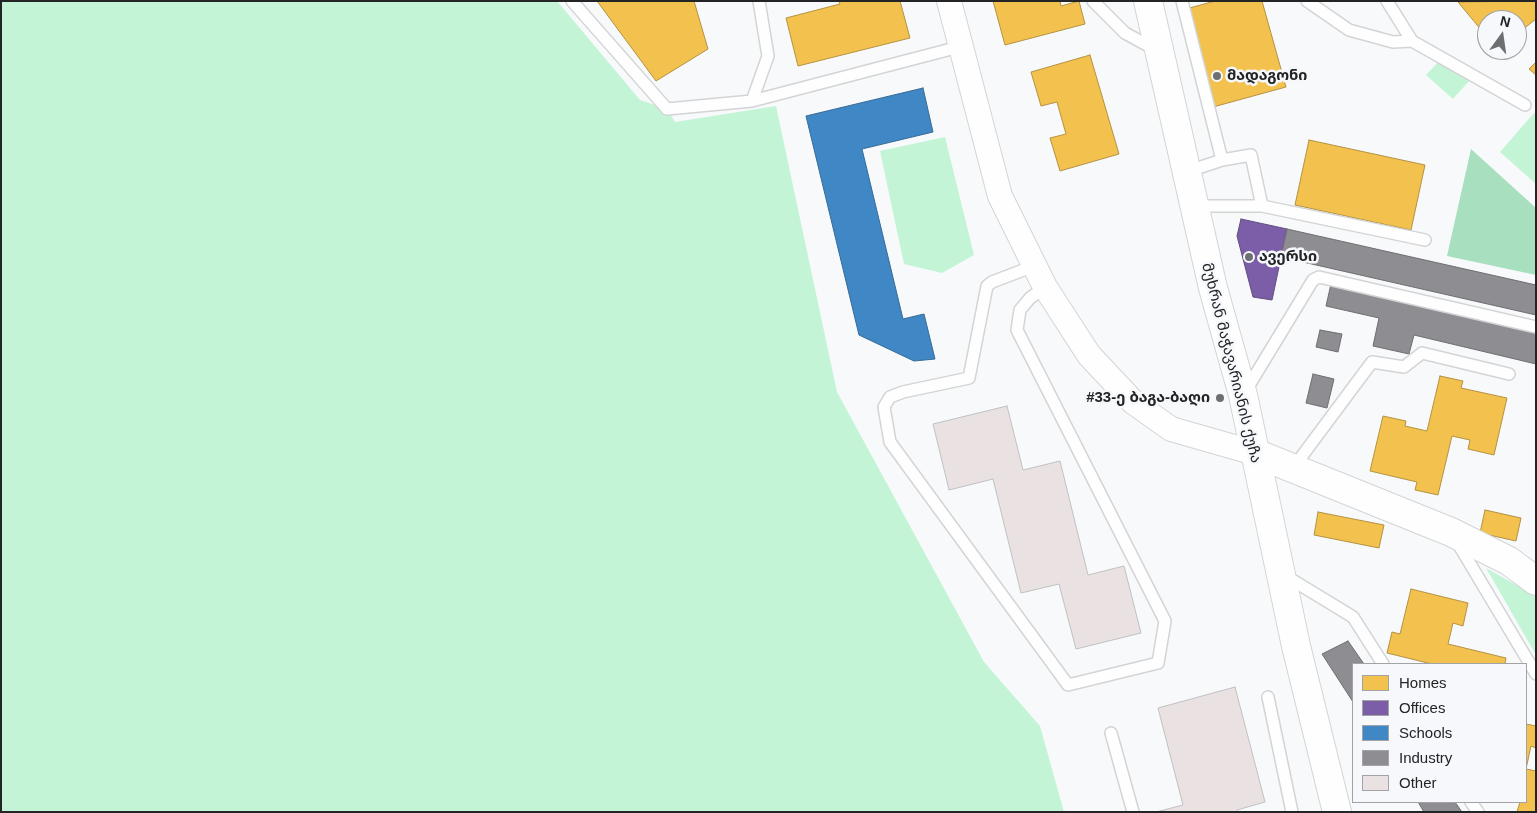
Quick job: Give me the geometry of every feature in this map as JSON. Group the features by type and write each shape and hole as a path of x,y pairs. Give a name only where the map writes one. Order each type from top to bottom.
{"main road":[{"name":"მუხრან მაჭავარიანის ქუჩა","path":"1148,1 1193,206 1213,288 1243,395 1278,572 1338,812"},
{"path":"1255,454 1452,532 1509,561 1536,580"}],"street":[{"path":"949,1 959,47 1000,196 1045,287 1089,355 1133,402 1172,429 1255,454"}],"lane":[{"path":"572,1 667,110 752,101 959,47"},
{"path":"752,101 768,56 759,1"},
{"path":"1093,1 1125,33 1160,52"},
{"path":"1182,1 1222,160"},
{"path":"1307,1 1349,30 1393,42 1412,41"},
{"path":"1387,1 1412,41 1525,106"},
{"path":"1186,172 1222,160 1251,155 1262,206"},
{"path":"1193,206 1262,206 1425,240"},
{"path":"1034,266 992,282 987,286 970,378 903,392 890,397 884,407 890,442 1068,685 1158,663 1165,621 1017,330 1020,310 1030,298 1045,287"},
{"path":"1243,395 1314,280 1319,277 1536,327"},
{"path":"1292,469 1372,362 1404,367 1422,353 1509,374"},
{"path":"1452,532 1536,674"},
{"path":"1278,572 1354,618 1382,663"},
{"path":"1268,696 1292,812"},
{"path":"1111,733 1133,812"}],"green space":[{"path":"1,1 557,1 640,100 667,109 675,122 776,106 837,392 984,662 1040,726 1064,812 1,812"},
{"path":"1442,58 1469,81 1453,99 1426,75"},
{"path":"1534,113 1536,115 1536,184 1500,152"},
{"path":"945,137 974,255 942,273 904,264 880,151"},
{"path":"1471,149 1536,208 1536,275 1447,256"},
{"path":"1486,568 1536,596 1536,655"}],"building: Homes":[{"path":"597,1 694,1 708,49 656,81"},
{"path":"839,1 900,1 910,38 798,66 786,18 840,4"},
{"path":"993,1 1060,1 1061,6 1079,1 1085,24 1005,45"},
{"path":"1215,1 1262,1 1286,87 1213,107 1186,9"},
{"path":"1536,1 1536,19 1527,26 1527,10 1477,10 1477,25 1458,2"},
{"path":"1090,55 1119,154 1060,171 1050,138 1066,134 1057,102 1041,106 1031,72"},
{"path":"1536,62 1536,75 1529,69"},
{"path":"1309,140 1425,165 1411,230 1295,205"},
{"path":"1440,376 1463,381 1461,388 1507,398 1494,455 1468,449 1470,440 1452,436 1438,495 1415,490 1417,482 1370,471 1383,416 1406,421 1405,426 1427,431"},
{"path":"1485,510 1521,518 1516,541 1480,533"},
{"path":"1318,512 1384,525 1379,548 1314,535"},
{"path":"1411,589 1468,603 1463,626 1453,623 1448,644 1506,658 1505,663 1428,663 1387,653 1392,632 1400,634"},
{"path":"1527,724 1536,726 1536,748 1531,746 1527,764"},
{"path":"1527,769 1536,771 1536,812 1517,812 1520,803 1527,803"}],"building: Offices":[{"path":"1241,219 1287,229 1272,300 1253,297 1237,236"}],"building: Schools":[{"path":"923,88 933,132 862,149 903,319 924,314 935,359 914,361 859,335 806,116"}],"building: Industry":[{"path":"1287,229 1536,285 1536,315 1281,257"},
{"path":"1331,284 1536,333 1536,364 1414,335 1409,354 1373,346 1379,318 1326,306"},
{"path":"1320,330 1342,334 1338,352 1316,347"},
{"path":"1313,374 1334,379 1327,408 1306,403"},
{"path":"1348,641 1363,663 1352,663 1352,700 1322,654"},
{"path":"1419,803 1456,803 1462,812 1424,812"}],"building: Other":[{"path":"1007,406 1023,470 1060,461 1088,575 1124,566 1141,633 1076,649 1059,584 1021,593 993,479 949,490 933,424"},
{"path":"1235,687 1265,802 1237,810 1238,812 1156,812 1183,805 1158,708"}],"place":[{"name":"მადაგონი","path":"1217,76"},
{"name":"ავერსი","path":"1249,257"},
{"name":"#33-ე ბაგა-ბაღი","path":"1220,398"}]}
